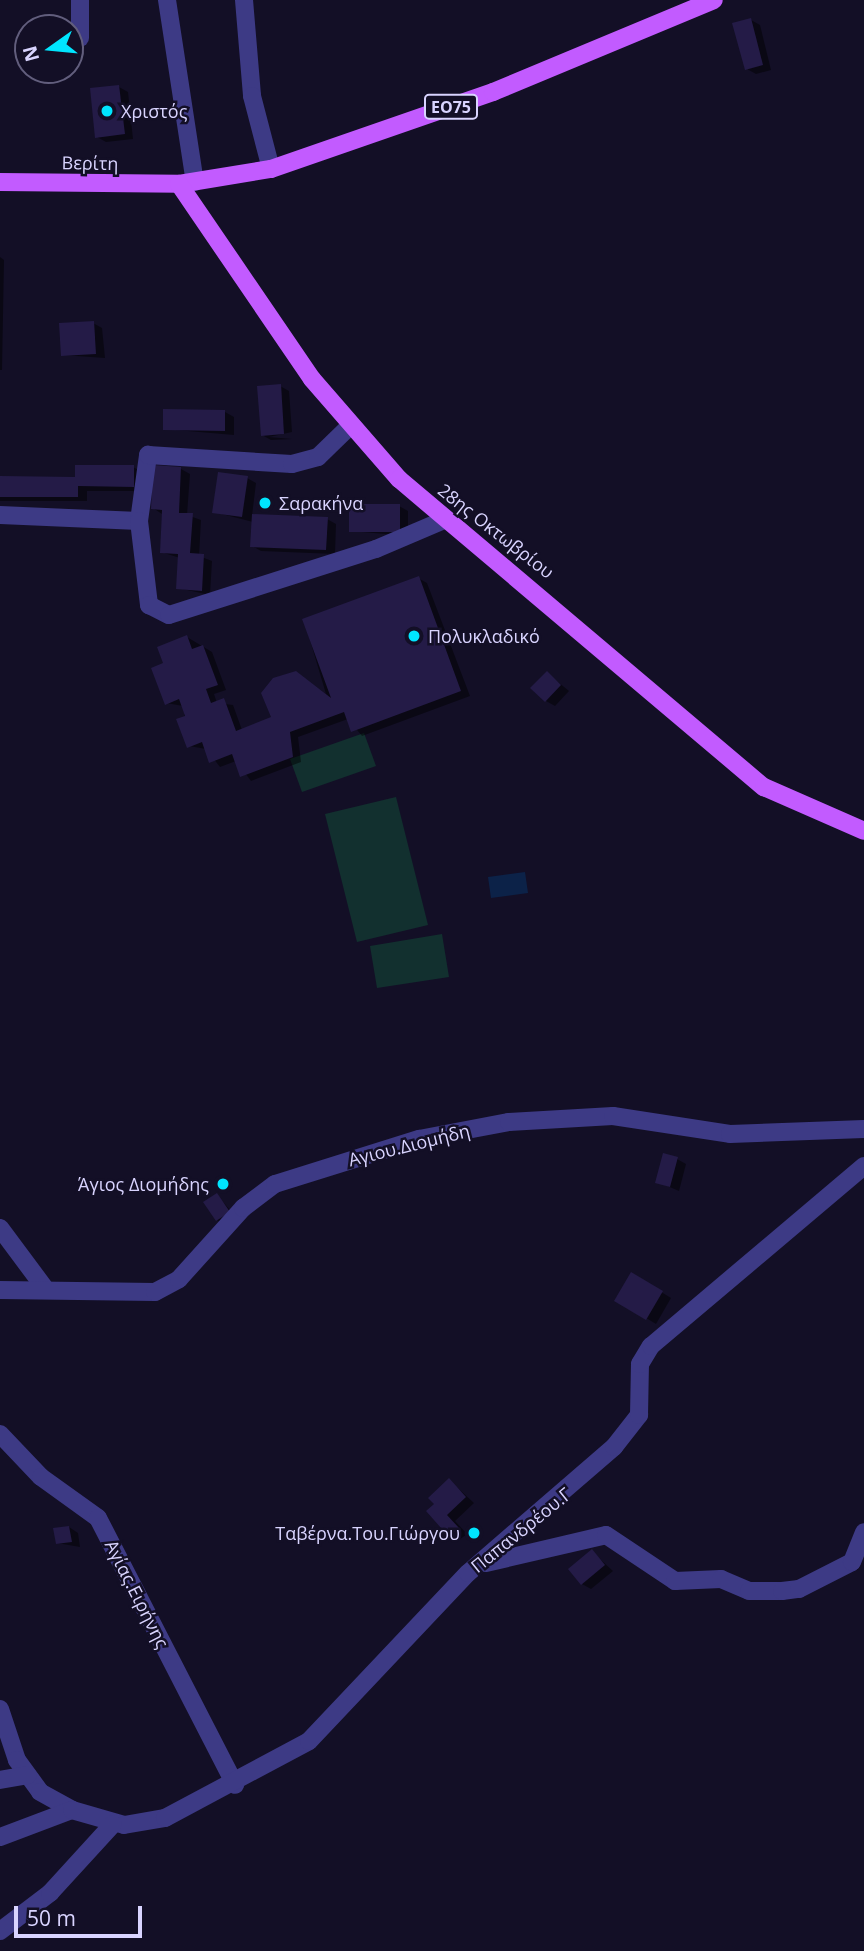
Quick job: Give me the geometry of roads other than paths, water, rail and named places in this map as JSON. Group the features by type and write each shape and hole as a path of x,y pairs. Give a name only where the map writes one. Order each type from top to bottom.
{"main road":[{"name":"ΕΟ75","path":"187,183 271,169 493,92 682,6 714,0"},
{"name":"Βερίτη","path":"0,182 187,183"},
{"name":"28ης Οκτωβρίου","path":"187,183 349,427 444,520 578,624 764,787 864,831"}],"street":[{"path":"167,0 187,183"},
{"path":"244,0 252,96 271,169"},
{"path":"349,427 318,457 292,464 148,455 139,521 149,605 169,615 376,549 444,520"},
{"path":"0,515 139,521"},
{"name":"Αγιου.Διομήδη","path":"0,1290 44,1287 128,1297 163,1290 275,1184 483,1127 568,1115 730,1134 864,1129"},
{"name":"Παπανδρέου.Γ","path":"113,1824 165,1818 234,1785 331,1723 480,1564 576,1485 633,1425 640,1411 640,1364 651,1346 864,1166"},
{"path":"0,1228 44,1287"},
{"name":"Αγίας.Ειρήνης","path":"0,1434 41,1477 98,1518 234,1785"},
{"path":"480,1564 606,1535 675,1581 721,1579 749,1591 799,1590 852,1562 864,1532"},
{"path":"0,1709 28,1775 40,1791 72,1810 113,1824 50,1892 0,1931"},
{"path":"0,1780 28,1775"},
{"path":"0,1837 72,1810"}],"water":[{"path":"525,872 528,893 491,898 488,877"}],"place":[{"name":"Χριστός","path":"107,111"},
{"name":"Σαρακήνα","path":"265,503"},
{"name":"Πολυκλαδικό","path":"414,636"},
{"name":"Άγιος Διομήδης","path":"223,1184"},
{"name":"Ταβέρνα.Του.Γιώργου","path":"474,1533"}]}
